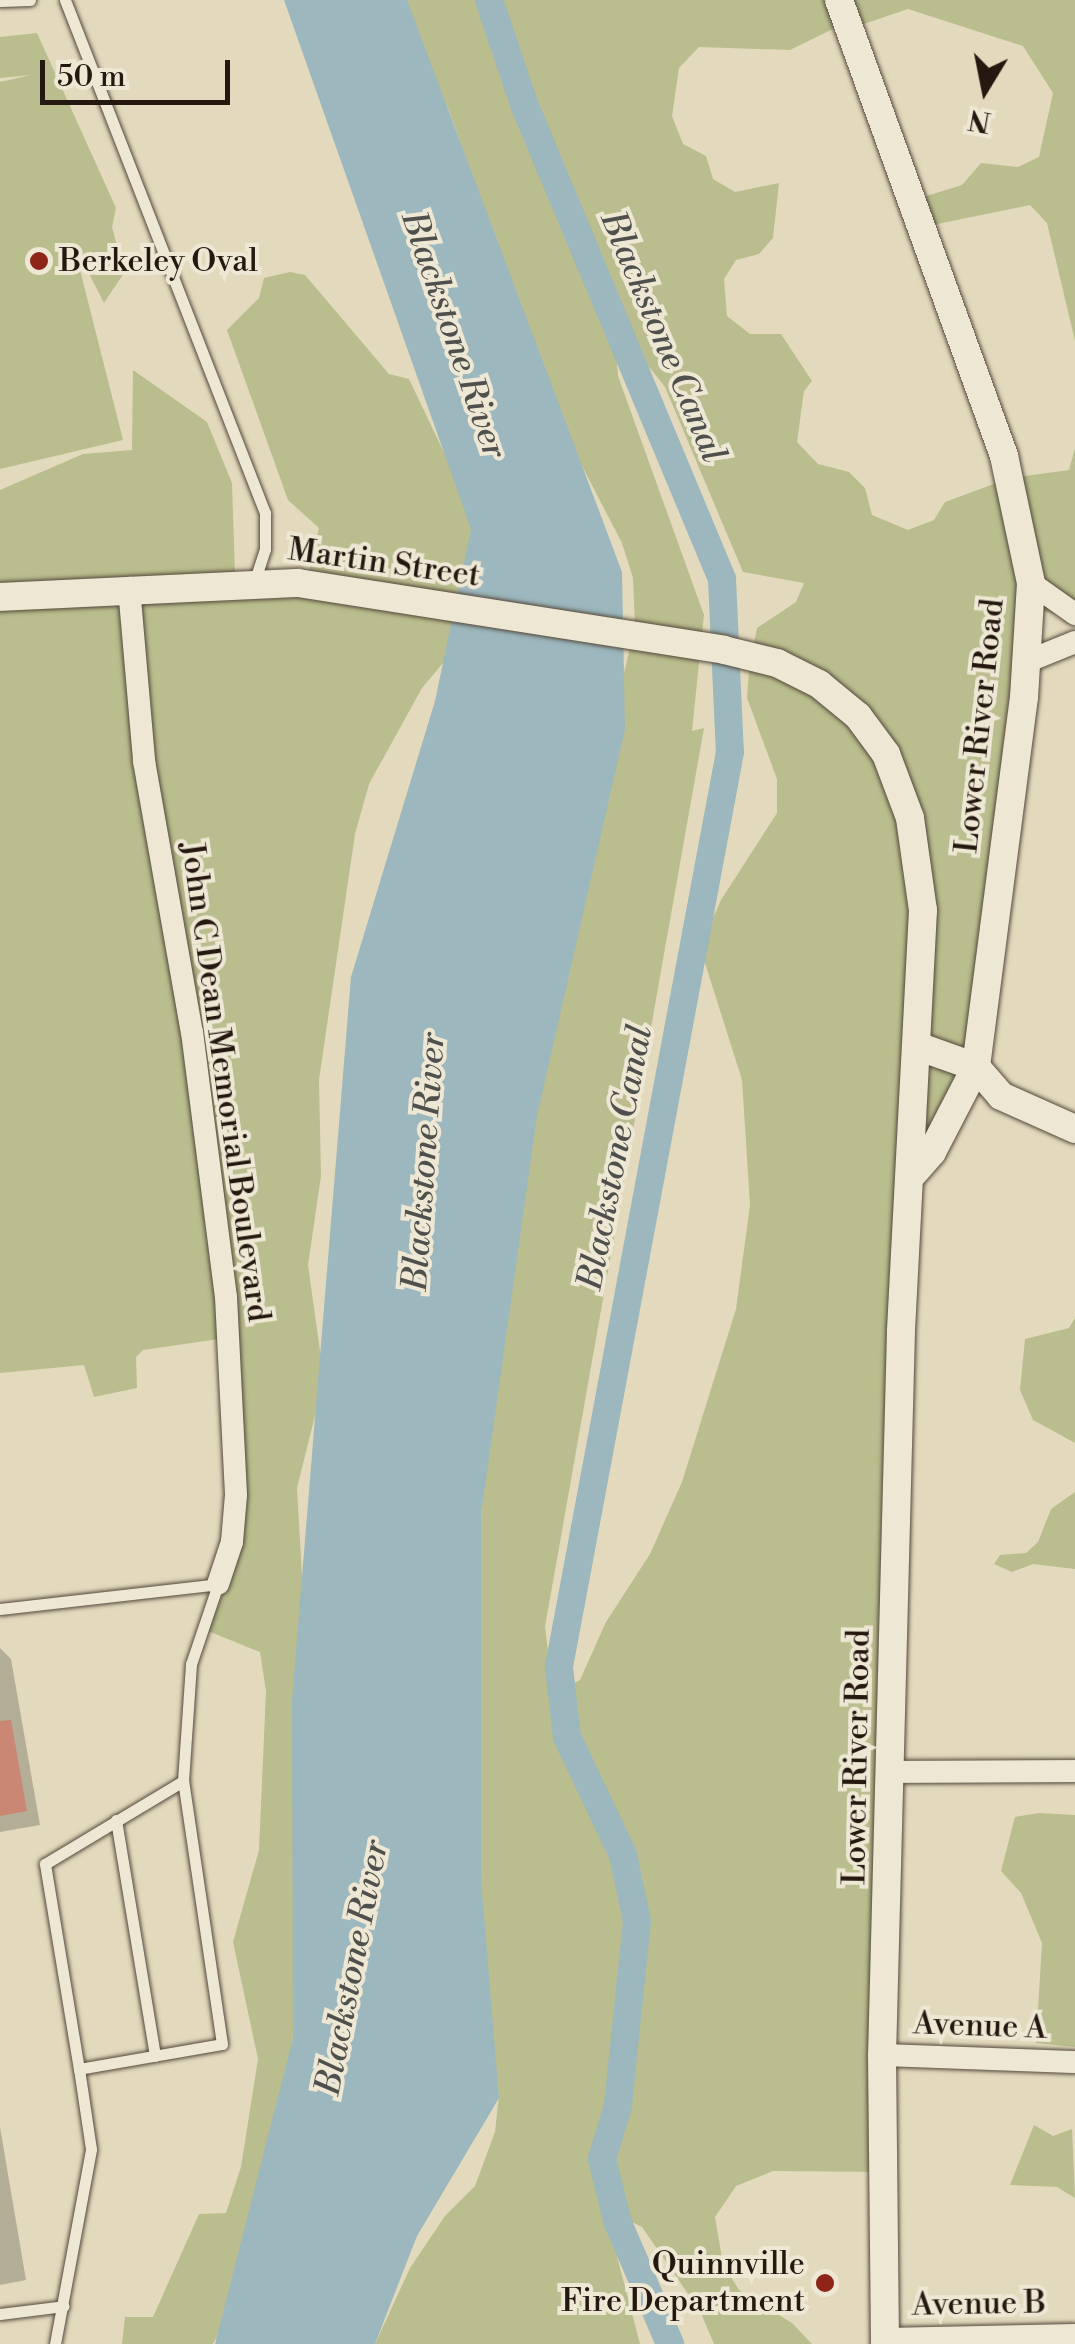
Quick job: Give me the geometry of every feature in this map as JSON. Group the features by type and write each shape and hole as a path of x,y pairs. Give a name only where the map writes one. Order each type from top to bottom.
{"street":[{"name":"Lower River Road","path":"839,0 1004,456 1031,583 1026,662 976,1067 914,1173"},
{"name":"Martin Street","path":"0,597 254,582 344,588 756,657"},
{"path":"1031,583 1075,614"},
{"name":"John C Dean Memorial Boulevard","path":"129,588 144,761 192,1032 226,1297 236,1495 232,1542 218,1584"},
{"path":"1026,662 1075,642"},
{"name":"Lower River Road","path":"756,657 819,684 874,735 910,818 923,910 914,1173 901,1331 882,2055 885,2341"},
{"path":"917,1046 976,1067 1001,1096 1075,1129"},
{"path":"892,1772 1075,1772"},
{"name":"Avenue A","path":"882,2055 1075,2062"},
{"name":"Avenue B","path":"885,2341 1075,2334"}],"lane":[{"path":"0,1 30,0"},
{"path":"65,0 265,513 265,549 254,582"},
{"path":"0,1608 218,1584 191,1664 183,1782 222,2044 79,2069"},
{"path":"55,2344 91,2149 46,1864 183,1782"},
{"path":"116,1820 155,2056"},
{"path":"0,2314 64,2306"}],"green space":[{"path":"393,0 1075,0 1075,341 1047,223 1030,205 918,228 907,202 962,185 981,163 1018,167 1039,157 1053,93 1023,46 908,9 855,27 843,24 790,50 699,47 679,68 672,116 683,144 706,156 713,179 735,192 779,183 773,238 759,254 736,260 724,279 727,316 750,334 781,334 812,381 804,391 797,442 818,464 849,472 865,488 872,515 908,530 934,520 945,502 1010,478 1069,470 1075,448 1075,619 1032,608 963,1070 920,1161 884,2172 773,2171 736,2186 715,2217 723,2264 739,2290 792,2323 812,2344 714,2344 700,2311 642,2227 614,2213 612,2237 640,2344 375,2344 410,2268 445,2216 475,2186 495,2132 499,2095 477,2001 466,1659 527,1078 635,627 633,578 622,543 566,435 448,108","holes":["623,334 665,387 743,572 804,583 796,602 757,628 749,670 747,698 777,779 777,813 721,900 700,947 742,1080 750,1205 736,1309 682,1482 650,1554 606,1622 580,1680 568,1686 551,1676 545,1627 704,728 692,731 704,615 618,376 616,348"]},
{"name":"Berkeley Oval","path":"37,33 116,208 112,227 124,273 104,303 73,242 123,440 0,469 0,82 31,75 0,78 0,37"},
{"path":"290,272 305,275 389,374 409,379 471,509 471,602 459,644 422,688 369,784 355,834 319,1080 321,1176 308,1265 324,1379 297,1488 321,1911 235,2302 213,2344 122,2344 125,2317 153,2317 199,2214 226,2213 241,2167 258,2059 233,1942 259,1850 266,1691 260,1652 208,1631 224,1591 236,1498 226,1338 143,1350 136,1357 137,1388 94,1397 84,1365 0,1373 0,490 83,454 132,450 133,370 207,422 232,483 235,573 307,579 319,528 288,500 227,330 259,298 264,278"},
{"path":"1075,1318 1075,1443 1033,1420 1020,1390 1025,1339 1069,1328"},
{"path":"1075,1492 1075,1569 1033,1564 1012,1572 994,1564 1000,1555 1026,1553 1038,1542 1051,1509"},
{"path":"1039,1813 1075,1815 1075,2047 1036,2043 1042,1943 1021,1893 1001,1871 1015,1817"},
{"path":"1034,2125 1053,2136 1072,2129 1075,2198 1057,2187 1010,2185"}],"water":[{"name":"Blackstone River","path":"284,0 407,0 622,572 625,729 537,1116 481,1515 481,1878 499,2098 417,2236 375,2344 215,2344 293,2038 292,1699 351,977 435,701 471,529"}],"building":[{"path":"11,1720 27,1811 0,1816 0,1721"}],"waterway":[{"name":"Blackstone Canal","path":"489,0 524,104 722,579 730,752 559,1667 567,1737 623,1855 637,1921 618,2106 602,2159 618,2223 670,2344"}],"place":[{"name":"Berkeley Oval","path":"39,261"},
{"name":"Quinnville Fire Department","path":"825,2283"}]}
